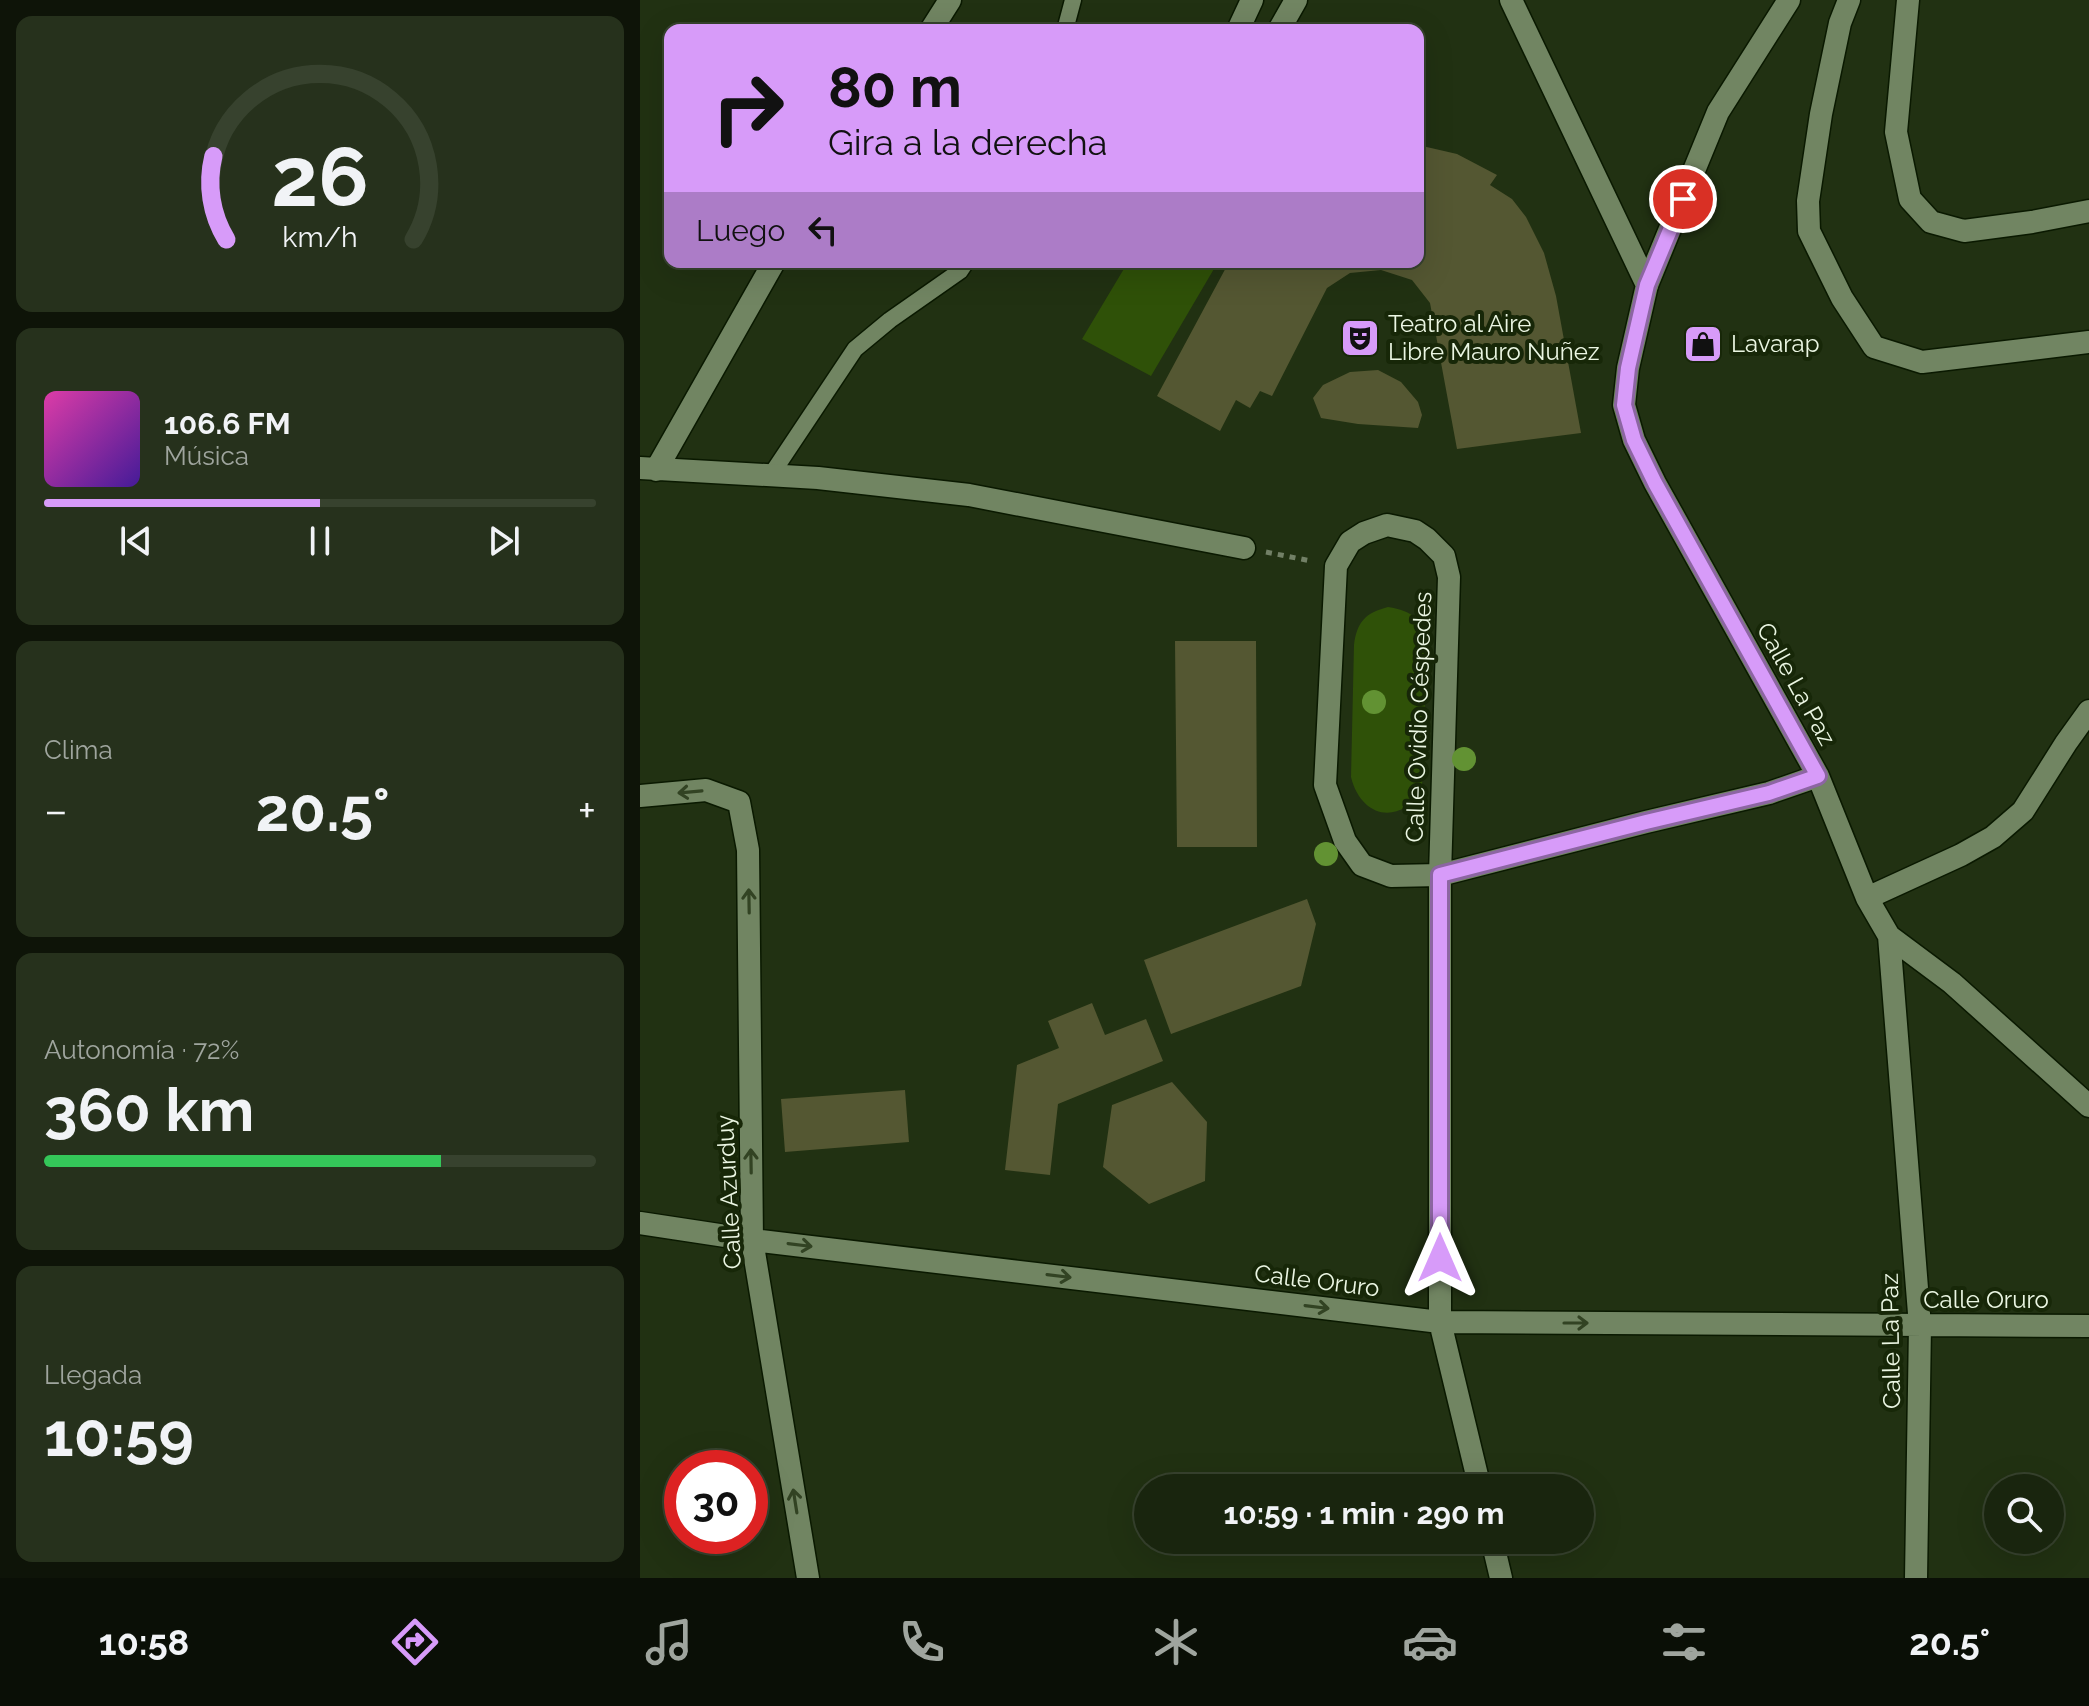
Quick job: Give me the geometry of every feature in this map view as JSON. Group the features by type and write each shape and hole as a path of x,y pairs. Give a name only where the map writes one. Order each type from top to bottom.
{"street":[{"path":"1241,24 1252,0"},
{"path":"1282,24 1296,0"},
{"path":"1511,0 1647,285"},
{"name":"Calle La Paz","path":"1789,0 1718,112 1647,285 1628,368 1624,405 1634,440 1655,483 1818,776 1867,898 1889,936 1920,1326 1916,1578"},
{"path":"1849,0 1840,23 1821,114 1808,201 1809,231 1842,298 1874,347 1922,362 2089,342"},
{"path":"1908,0 1896,132 1910,199 1931,222 1964,231 2089,211"},
{"path":"770,268 648,469 818,478 969,495 1244,548"},
{"name":"Calle Ovidio Céspedes","path":"1440,875 1391,876 1362,865 1345,841 1325,785 1336,566 1350,542 1387,525 1415,531 1427,539 1444,556 1449,577 1440,875 1440,1322 1477,1474"},
{"path":"1867,898 1993,837 2023,811 2089,711"},
{"path":"1440,875 1769,793 1818,776"},
{"name":"Calle Azurduy","path":"640,796 706,790 739,802 748,850 752,1240 808,1578"},
{"path":"1889,936 1952,983 2089,1106"},
{"name":"Calle Oruro","path":"640,1223 752,1240 1440,1322 2089,1326"},
{"path":"1495,1554 1501,1578"}],"lane":[{"path":"1067,24 1073,0"},
{"path":"771,475 855,349 962,268"}],"path":[{"path":"1244,548 1336,566"}],"green space":[{"path":"1124,268 1214,268 1151,376 1082,339"},
{"path":"1388,607 1415,618 1427,643 1422,789 1403,808 1382,812 1372,809 1363,801 1351,777 1354,645 1357,630 1364,620 1373,612"}],"building":[{"path":"1424,146 1457,154 1497,175 1490,185 1512,199 1526,217 1544,253 1556,296 1581,433 1457,449 1430,303 1412,280 1381,270 1350,273 1327,288 1272,396 1260,391 1250,408 1236,400 1220,431 1157,396 1226,268 1424,268"},
{"path":"1378,370 1401,382 1418,402 1422,415 1418,428 1321,418 1313,398 1323,385 1350,372"},
{"path":"1175,641 1256,641 1257,847 1177,847"},
{"path":"1307,899 1316,924 1301,986 1171,1034 1144,960"},
{"path":"1092,1003 1105,1035 1146,1019 1163,1061 1058,1104 1050,1175 1005,1170 1017,1065 1059,1048 1048,1021"},
{"path":"1172,1082 1207,1122 1205,1181 1149,1204 1103,1167 1112,1105"},
{"path":"905,1090 909,1142 785,1152 781,1099"}],"place":[{"name":"Teatro al Aire Libre Mauro Nuñez","path":"1360,338"},
{"name":"Lavarap","path":"1703,344"}],"route":[{"path":"1440,1258 1440,875 1769,793 1818,776 1655,483 1634,440 1624,405 1628,368 1647,285 1683,199"}]}
